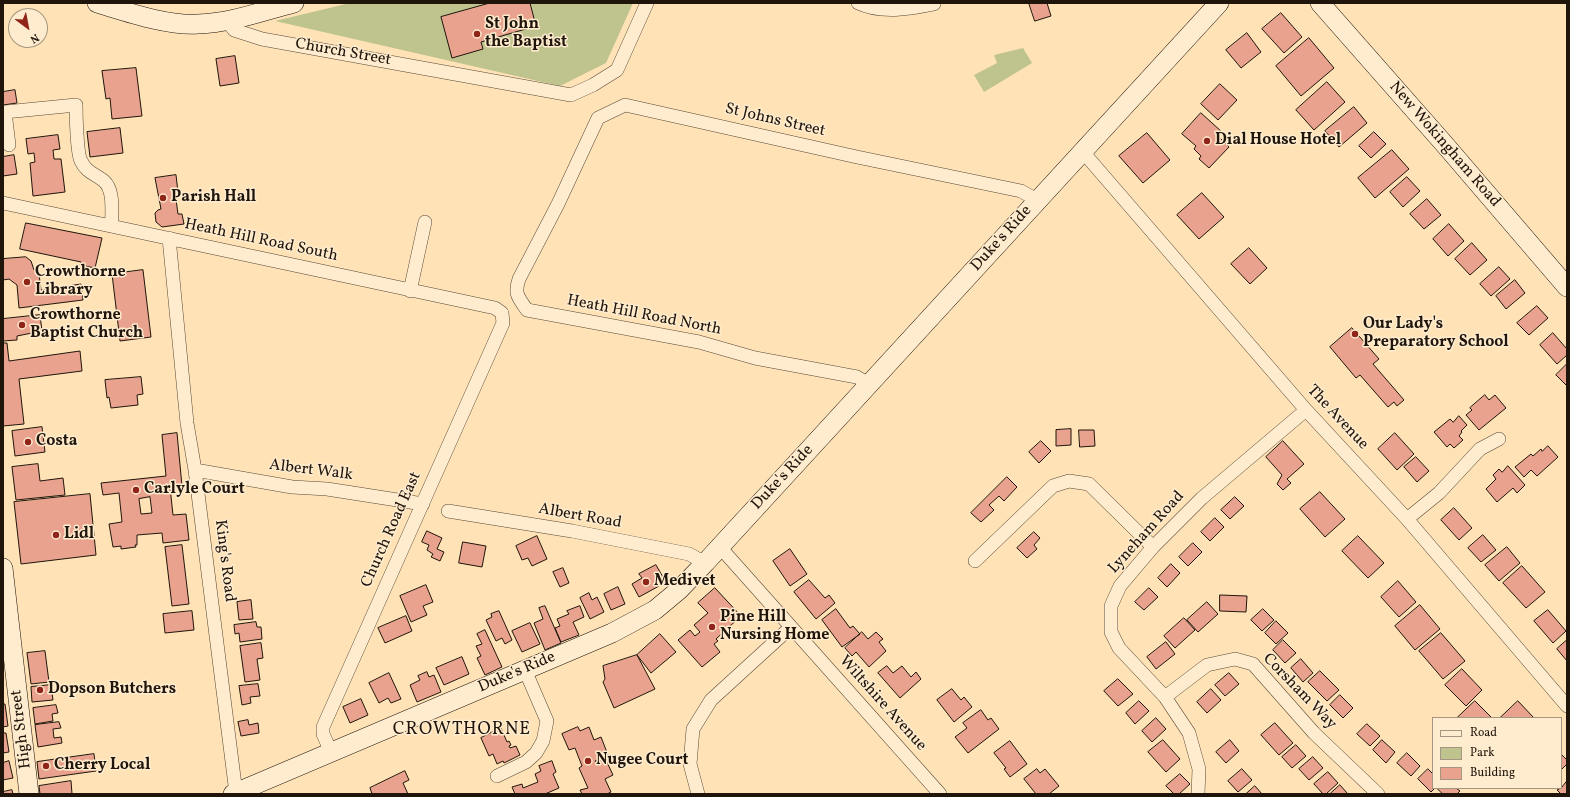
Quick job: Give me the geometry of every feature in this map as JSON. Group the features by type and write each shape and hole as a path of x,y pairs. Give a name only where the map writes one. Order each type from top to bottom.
{"main road":[{"path":"97,3 144,16 178,23 197,24 227,21 294,3"},
{"name":"Duke's Ride","path":"235,793 612,633 649,613 679,590 1219,3"},
{"name":"New Wokingham Road","path":"1320,3 1446,146 1567,287"},
{"name":"High Street","path":"3,568 29,794"}],"street":[{"name":"Church Street","path":"227,21 234,30 262,39 571,95 593,85 617,70 647,3"},
{"path":"858,3 864,6 891,10 916,8 934,4"},
{"path":"9,145 5,112 76,105 80,159 88,171 103,180 108,186 112,226"},
{"name":"St Johns Street","path":"558,204 598,118 625,105 857,157 1021,191 1037,200"},
{"name":"The Avenue","path":"1083,152 1306,410 1407,518 1567,706"},
{"name":"Heath Hill Road South","path":"3,204 496,308 502,313 503,323"},
{"name":"Heath Hill Road North","path":"558,204 519,279 516,289 519,300 527,310 699,342 755,358 857,377 869,384"},
{"path":"410,291 425,222"},
{"name":"King's Road","path":"169,238 188,422 235,793"},
{"name":"Church Road East","path":"331,752 323,734 323,727 503,323"},
{"name":"Lyneham Road","path":"1198,794 1199,769 1189,733 1165,697 1119,648 1111,632 1110,606 1120,586 1153,547 1202,498 1306,410"},
{"path":"1407,518 1438,493 1480,449 1499,439"},
{"name":"Albert Walk","path":"195,470 292,488 327,489 423,504"},
{"path":"975,561 1053,486 1069,481 1089,484 1153,547"},
{"name":"Albert Road","path":"448,511 572,531 689,554 705,563"},
{"name":"Wiltshire Avenue","path":"719,546 940,794"},
{"path":"698,794 690,764 693,729 711,700 791,627"},
{"name":"Corsham Way","path":"1165,697 1207,665 1235,659 1253,664 1314,733 1378,794"},
{"path":"497,776 526,762 536,753 543,741 547,721 525,670"}],"green space":[{"path":"350,3 633,3 606,63 560,86 275,21"},
{"path":"1023,48 1032,63 984,92 974,75 997,63 994,55"}],"building":[{"name":"St John the Baptist","path":"490,3 530,3 536,26 481,42 483,49 452,58 441,17"},
{"path":"1029,3 1047,3 1051,16 1035,21"},
{"path":"1281,13 1302,37 1284,53 1262,29"},
{"path":"1247,33 1261,52 1241,68 1226,50"},
{"path":"1309,38 1334,68 1301,96 1276,66"},
{"path":"235,56 239,83 220,86 216,59"},
{"path":"136,68 142,116 112,119 110,98 106,99 102,71"},
{"path":"1327,82 1345,102 1314,130 1296,110"},
{"path":"1220,84 1237,100 1218,120 1201,104"},
{"path":"15,90 17,103 3,105 3,92"},
{"path":"1354,107 1367,123 1339,147 1325,131"},
{"name":"Dial House Hotel","path":"1201,113 1222,132 1218,136 1229,147 1209,168 1199,159 1201,156 1194,149 1196,146 1182,134"},
{"path":"120,128 123,153 90,157 87,132"},
{"path":"1374,132 1386,144 1371,158 1359,146"},
{"path":"1147,133 1170,160 1143,183 1119,156"},
{"path":"58,135 60,149 53,150 54,159 61,159 65,192 33,196 30,163 35,162 34,153 28,154 26,139"},
{"path":"1392,150 1409,169 1375,198 1358,178"},
{"path":"14,155 17,174 3,176 3,157"},
{"path":"176,175 178,192 175,192 178,214 182,214 184,224 162,227 156,222 155,213 161,209 155,178"},
{"path":"1407,177 1420,191 1403,207 1390,192"},
{"path":"1202,193 1224,217 1199,239 1177,215"},
{"path":"1427,199 1441,215 1424,229 1410,214"},
{"path":"26,223 102,238 95,268 80,265 81,262 20,249"},
{"path":"1449,224 1464,241 1448,256 1433,239"},
{"path":"1472,243 1487,260 1470,275 1455,259"},
{"path":"1249,248 1267,268 1250,284 1231,264"},
{"name":"Crowthorne Library","path":"26,257 31,261 34,270 39,274 41,290 81,284 83,300 19,308 17,285 9,279 3,280 3,259"},
{"path":"1499,267 1510,279 1491,296 1480,284"},
{"path":"143,270 151,337 120,341 112,274"},
{"path":"1515,280 1525,293 1506,309 1496,296"},
{"path":"1537,306 1548,318 1529,335 1517,323"},
{"name":"Crowthorne Baptist Church","path":"40,315 42,331 17,336 17,340 3,341 3,319"},
{"name":"Our Lady's Preparatory School","path":"1352,328 1379,359 1373,364 1404,400 1397,406 1394,402 1388,407 1360,375 1356,378 1330,347"},
{"path":"1553,333 1567,349 1567,355 1557,364 1540,345"},
{"path":"3,343 7,343 9,361 80,351 82,371 19,379 24,424 3,426"},
{"path":"1567,364 1567,386 1556,375"},
{"path":"141,377 143,394 137,395 138,405 111,408 109,397 107,398 105,380"},
{"path":"1485,395 1489,400 1495,395 1506,408 1479,430 1466,415 1472,410 1470,408"},
{"path":"1459,416 1467,425 1461,431 1462,432 1459,436 1463,440 1454,448 1450,444 1447,447 1434,432 1450,419 1453,422"},
{"name":"Costa","path":"42,427 45,452 15,456 12,431"},
{"path":"1071,429 1071,445 1056,446 1056,430"},
{"path":"1079,430 1094,430 1095,446 1080,447"},
{"name":"Carlyle Court","path":"177,433 182,486 170,487 173,515 186,514 189,540 163,543 162,533 137,535 136,547 121,549 121,546 113,547 109,524 122,522 119,493 103,495 101,483 166,476 162,435","holes":["150,497 152,513 141,514 139,499"]},
{"path":"1395,433 1414,454 1397,470 1378,449"},
{"path":"1041,441 1051,451 1039,463 1029,452"},
{"path":"1283,441 1304,464 1287,479 1291,483 1283,490 1277,484 1282,475 1266,457"},
{"path":"1548,446 1558,457 1537,476 1531,470 1524,477 1515,467 1531,454 1533,456 1541,449 1542,451"},
{"path":"1416,457 1429,471 1417,482 1404,467"},
{"path":"38,464 40,481 63,478 65,495 16,500 12,467"},
{"path":"1508,466 1525,485 1517,493 1513,488 1497,502 1486,489 1496,479 1493,475 1499,469 1502,472"},
{"path":"1007,477 1017,487 1004,501 999,496 989,505 994,510 981,522 971,513"},
{"path":"1320,492 1345,519 1325,537 1300,509"},
{"name":"Lidl","path":"90,494 96,555 21,564 14,502"},
{"path":"1235,497 1244,506 1230,519 1221,510"},
{"path":"1454,508 1472,528 1459,540 1441,520"},
{"path":"1215,518 1224,527 1210,541 1201,532"},
{"path":"427,531 442,538 437,549 444,552 440,561 431,557 433,554 427,550 429,545 422,542"},
{"path":"1034,532 1040,538 1034,545 1037,549 1027,558 1017,548"},
{"path":"1483,535 1496,550 1481,562 1468,548"},
{"path":"537,536 547,559 532,566 528,558 522,560 516,546"},
{"path":"1358,536 1384,563 1368,578 1342,551"},
{"path":"463,542 486,546 482,567 459,563"},
{"path":"1193,543 1202,552 1188,566 1179,557"},
{"path":"182,545 189,604 172,606 165,547"},
{"path":"1507,547 1520,563 1499,581 1485,565"},
{"path":"790,549 807,574 790,586 773,561"},
{"path":"1171,564 1180,573 1167,587 1158,578"},
{"name":"Medivet","path":"656,565 663,577 656,581 659,586 639,597 632,584 642,578 639,574"},
{"path":"1522,566 1545,592 1526,608 1503,583"},
{"path":"563,568 569,583 560,587 553,572"},
{"path":"809,580 825,598 829,595 835,603 816,619 794,592"},
{"path":"1398,581 1416,602 1399,617 1381,597"},
{"path":"426,585 433,602 423,606 427,615 411,622 400,596"},
{"path":"618,587 625,604 611,610 604,594"},
{"name":"Pine Hill Nursing Home","path":"715,588 741,616 716,639 718,641 714,644 720,652 702,667 678,640 690,630 695,636 700,632 694,625 708,613 698,603"},
{"path":"1149,588 1158,597 1144,610 1135,602"},
{"path":"589,593 592,600 597,597 604,612 590,619 580,598"},
{"path":"1220,595 1247,596 1246,612 1220,611"},
{"path":"251,600 253,619 239,620 237,602"},
{"path":"1207,602 1218,614 1198,632 1187,620"},
{"path":"1420,605 1440,629 1415,650 1395,626"},
{"path":"545,606 561,643 545,650 534,623 543,619 539,608"},
{"path":"580,606 584,617 573,622 579,635 561,642 555,628 560,626 557,619 569,614 567,611"},
{"path":"836,609 850,628 853,626 860,634 842,647 822,620"},
{"path":"1263,609 1274,620 1262,631 1251,620"},
{"path":"1548,610 1566,631 1553,643 1534,621"},
{"path":"192,611 194,630 165,633 163,614"},
{"path":"499,611 512,640 505,644 502,638 496,641 486,620 492,617 491,614"},
{"path":"406,616 412,631 385,643 378,628"},
{"path":"1184,618 1195,630 1175,648 1164,636"},
{"path":"1276,621 1288,633 1276,644 1265,633"},
{"path":"256,622 257,627 261,627 262,639 240,642 239,633 235,634 234,625"},
{"path":"530,623 540,644 522,652 512,631"},
{"path":"485,630 502,667 485,675 477,658 481,656 476,646 482,644 477,634"},
{"path":"862,632 868,639 876,632 883,639 879,642 886,651 869,667 856,652 852,656 845,648"},
{"path":"1441,633 1465,661 1443,679 1419,651"},
{"name":"Pine Hill Nursing Home","path":"660,634 676,652 651,673 637,655"},
{"path":"1283,640 1296,653 1285,663 1273,650"},
{"path":"1567,640 1567,661 1557,649"},
{"path":"1166,642 1175,654 1156,669 1147,657"},
{"path":"261,643 263,658 257,659 260,680 245,682 240,646"},
{"path":"45,651 49,682 31,684 27,653"},
{"path":"637,655 655,689 614,708 603,682 605,679 603,666"},
{"path":"462,657 469,674 444,685 436,668"},
{"path":"1301,659 1313,673 1303,682 1291,668"},
{"path":"887,666 893,673 902,666 911,677 916,672 921,679 900,698 878,673"},
{"path":"1462,669 1482,690 1466,706 1445,685"},
{"path":"1320,671 1339,690 1327,701 1308,682"},
{"path":"427,672 429,677 434,675 441,692 417,702 410,685 420,680 418,676"},
{"path":"389,673 401,699 391,703 388,698 379,703 369,683"},
{"path":"1229,673 1239,684 1225,696 1215,685"},
{"path":"1118,679 1133,694 1118,706 1104,691"},
{"path":"258,684 260,696 250,697 251,703 242,705 239,686"},
{"path":"51,685 53,700 32,702 31,687"},
{"path":"952,689 961,700 964,697 972,707 954,722 937,700"},
{"path":"1211,689 1221,700 1207,713 1197,702"},
{"path":"1340,695 1353,708 1343,718 1330,705"},
{"path":"361,699 368,715 350,723 343,707"},
{"path":"1139,701 1149,711 1135,724 1126,713"},
{"path":"1475,701 1491,717 1458,717"},
{"path":"1518,701 1533,717 1501,717"},
{"path":"3,704 5,704 8,726 3,727"},
{"path":"56,705 58,713 52,714 53,721 35,724 33,708"},
{"path":"981,710 988,720 991,718 999,729 968,753 955,737 967,728 963,723"},
{"path":"1156,718 1166,729 1152,742 1142,731"},
{"path":"248,720 249,725 258,723 259,733 241,736 238,722"},
{"path":"59,722 61,728 53,729 54,738 61,737 62,743 38,747 35,725"},
{"path":"1275,723 1293,743 1279,755 1261,735"},
{"path":"1367,724 1380,736 1370,746 1357,734"},
{"name":"Nugee Court","path":"578,727 580,731 589,727 594,740 601,737 608,755 595,761 596,762 605,758 613,775 605,779 611,792 607,794 582,794 580,790 588,788 579,768 582,766 575,748 569,750 562,734"},
{"path":"501,728 507,742 509,741 511,745 509,746 510,748 516,746 520,755 504,763 503,761 497,764 493,754 489,756 481,738"},
{"path":"3,733 6,733 9,752 3,753"},
{"path":"1163,740 1180,759 1166,772 1148,752"},
{"path":"1230,740 1239,751 1226,763 1216,752"},
{"path":"1382,740 1395,752 1386,763 1373,750"},
{"path":"1010,741 1027,764 1010,777 1004,769 1006,768 994,753"},
{"path":"1296,745 1306,756 1292,768 1282,757"},
{"path":"1407,753 1420,766 1411,776 1397,763"},
{"path":"94,754 96,771 39,779 37,762"},
{"path":"1562,755 1567,760 1567,764 1562,769"},
{"path":"1313,757 1323,768 1309,780 1299,769"},
{"path":"9,761 13,778 3,780 3,763"},
{"name":"Nugee Court","path":"552,761 556,772 553,774 559,788 545,794 515,794 512,787 522,784 523,788 538,782 535,774 541,771 539,766"},
{"path":"1037,769 1040,773 1045,769 1059,786 1049,794 1036,794 1024,779"},
{"path":"1242,769 1252,780 1238,792 1228,781"},
{"path":"1428,769 1432,773 1432,789 1434,789 1431,792 1418,779"},
{"path":"405,771 409,780 403,783 408,794 372,794 370,788"},
{"path":"1328,772 1338,783 1326,794 1323,794 1314,784"},
{"path":"1180,774 1190,784 1179,794 1174,794 1166,786"},
{"path":"71,781 72,794 40,794 39,786"},
{"path":"1567,781 1567,794 1561,794 1557,790 1562,789"},
{"path":"1340,785 1348,794 1330,794"},
{"path":"1255,786 1262,794 1246,794"},
{"path":"1438,789 1457,789 1460,791 1457,794 1443,794"},
{"path":"12,790 13,794 3,794 3,792"}],"place":[{"name":"St John the Baptist","path":"477,34"},
{"name":"Dial House Hotel","path":"1207,141"},
{"name":"Parish Hall","path":"163,198"},
{"name":"Crowthorne Library","path":"27,282"},
{"name":"Crowthorne Baptist Church","path":"22,325"},
{"name":"Our Lady's Preparatory School","path":"1355,334"},
{"name":"Costa","path":"28,442"},
{"name":"Carlyle Court","path":"136,490"},
{"name":"Lidl","path":"56,535"},
{"name":"Medivet","path":"646,582"},
{"name":"Pine Hill Nursing Home","path":"712,627"},
{"name":"Dopson Butchers","path":"40,690"},
{"name":"Nugee Court","path":"588,761"},
{"name":"Cherry Local","path":"46,766"}],"district":[{"name":"CROWTHORNE","path":"462,731"}]}
